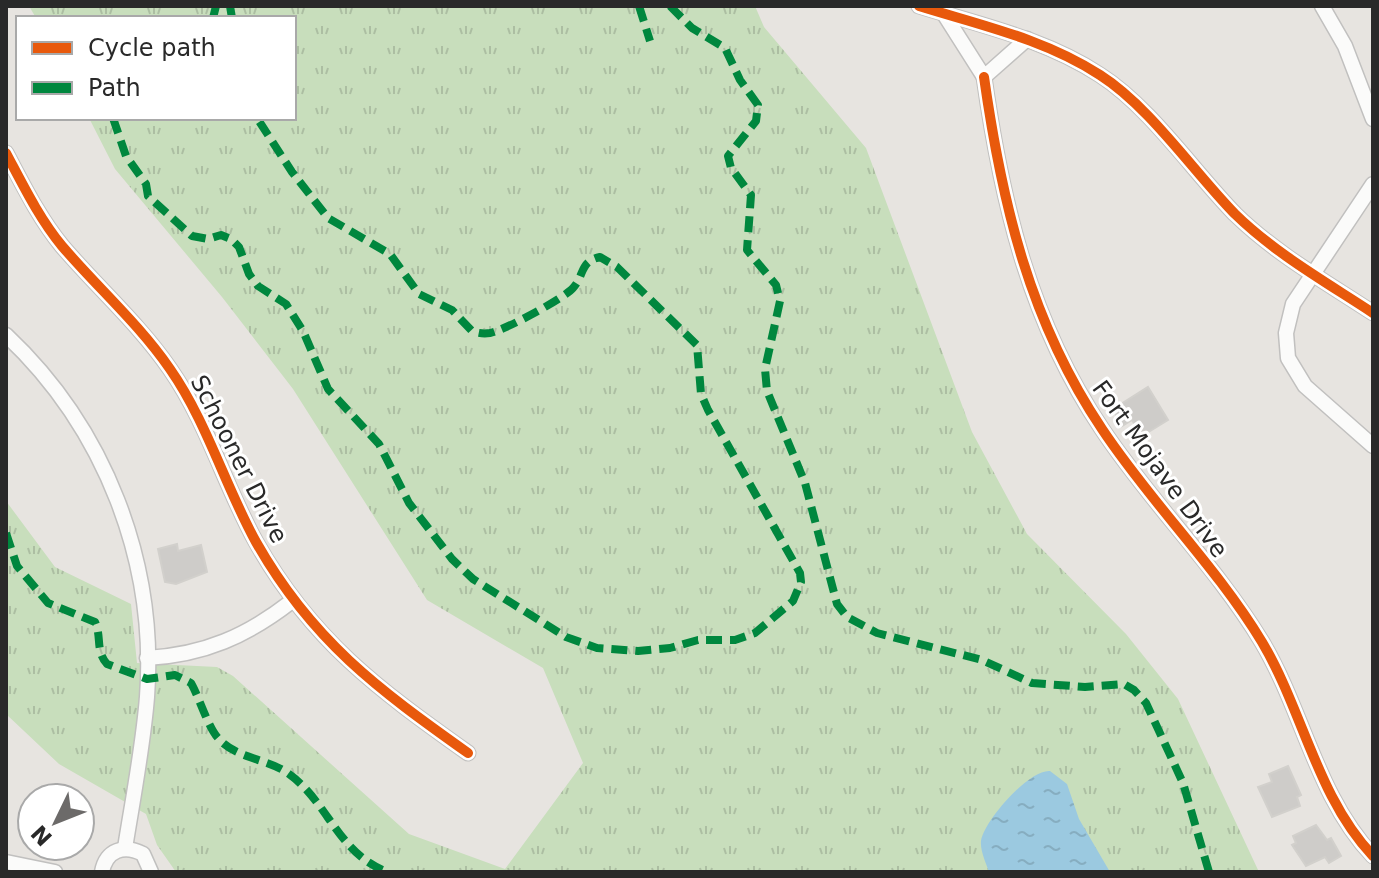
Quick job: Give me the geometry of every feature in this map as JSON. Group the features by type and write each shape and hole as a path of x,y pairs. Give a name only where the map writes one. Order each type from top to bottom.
{"street":[{"path":"919,6 1027,39 1102,76 1139,110 1236,215 1273,247 1373,313"},
{"path":"1322,6 1345,46 1373,119"},
{"path":"944,14 984,77 1027,39"},
{"name":"Fort Mojave Drive","path":"984,77 996,163 1012,233 1034,300 1062,366 1136,477 1262,643 1331,794 1357,839 1373,856"},
{"name":"Schooner Drive","path":"6,153 45,223 171,370 196,413 255,540 292,601 311,625 380,690 468,753"},
{"path":"1373,184 1293,304 1286,333 1288,358 1305,386 1373,446"},
{"path":"6,335 62,398 105,469 135,550 145,604 146,707 125,848"},
{"path":"147,658 181,656 232,640 263,623 292,601"},
{"path":"102,872 105,859 114,851 125,848 143,854 151,872"},
{"path":"6,862 55,872"}],"green space":[{"path":"29,6 755,6 764,27 866,148 972,432 1027,534 1126,634 1178,699 1259,872 176,872 157,845 146,814 96,785 96,782 90,782 59,764 6,714 6,501 55,567 131,604 137,663 217,667 233,676 409,834 505,869 583,763 543,668 427,600 293,389 222,297 115,169 90,120 296,120 296,16 35,16"}],"water":[{"path":"1050,771 1067,784 1079,819 1110,872 989,872 981,841 990,821 1020,787 1031,778"}],"building":[{"path":"1148,387 1168,420 1142,436 1132,420 1122,426 1113,409"},
{"path":"177,544 178,551 201,545 207,572 176,584 165,582 158,549"},
{"path":"1288,766 1301,795 1297,797 1300,806 1272,817 1258,787 1272,782 1269,774"},
{"path":"1316,825 1327,840 1331,838 1341,856 1329,863 1325,857 1306,866 1292,845 1296,843 1293,836"}],"marked path":[{"path":"214,16 216,6"},
{"path":"230,6 232,16"},
{"path":"639,6 650,41"},
{"path":"670,6 692,28 725,48 740,80 758,105 756,121 728,156 731,168 751,195 747,250 776,285 780,301 765,369 767,391 805,483 837,604 847,617 877,633 982,660 1032,683 1085,687 1124,684 1134,690 1146,703 1183,783 1209,872"},
{"path":"114,120 126,156 146,184 148,196 192,236 208,239 221,235 231,239 239,247 249,274 258,286 286,304 303,331 328,389 379,444 409,503 452,559 473,579 566,637 597,648 638,651 670,648 698,640 735,640 755,633 793,601 801,582 800,573 708,410 701,394 697,345 617,267 600,257 593,259 585,266 573,288 546,306 497,331 472,331 452,310 419,294 390,254 328,218 292,172 258,120"},
{"path":"6,533 17,566 48,603 95,622 101,654 107,664 147,679 175,675 191,683 211,727 225,745 289,774 314,799 357,853 388,872"}],"cycle path":[{"path":"919,6 1035,42 1100,75 1136,104 1235,214 1267,242 1373,313"},
{"path":"984,77 1010,216 1038,304 1056,347 1102,429 1224,587 1262,642 1289,696 1324,781 1354,833 1373,856"},
{"path":"6,153 54,235 145,337 183,389 256,542 300,608 349,661 468,753"}]}
